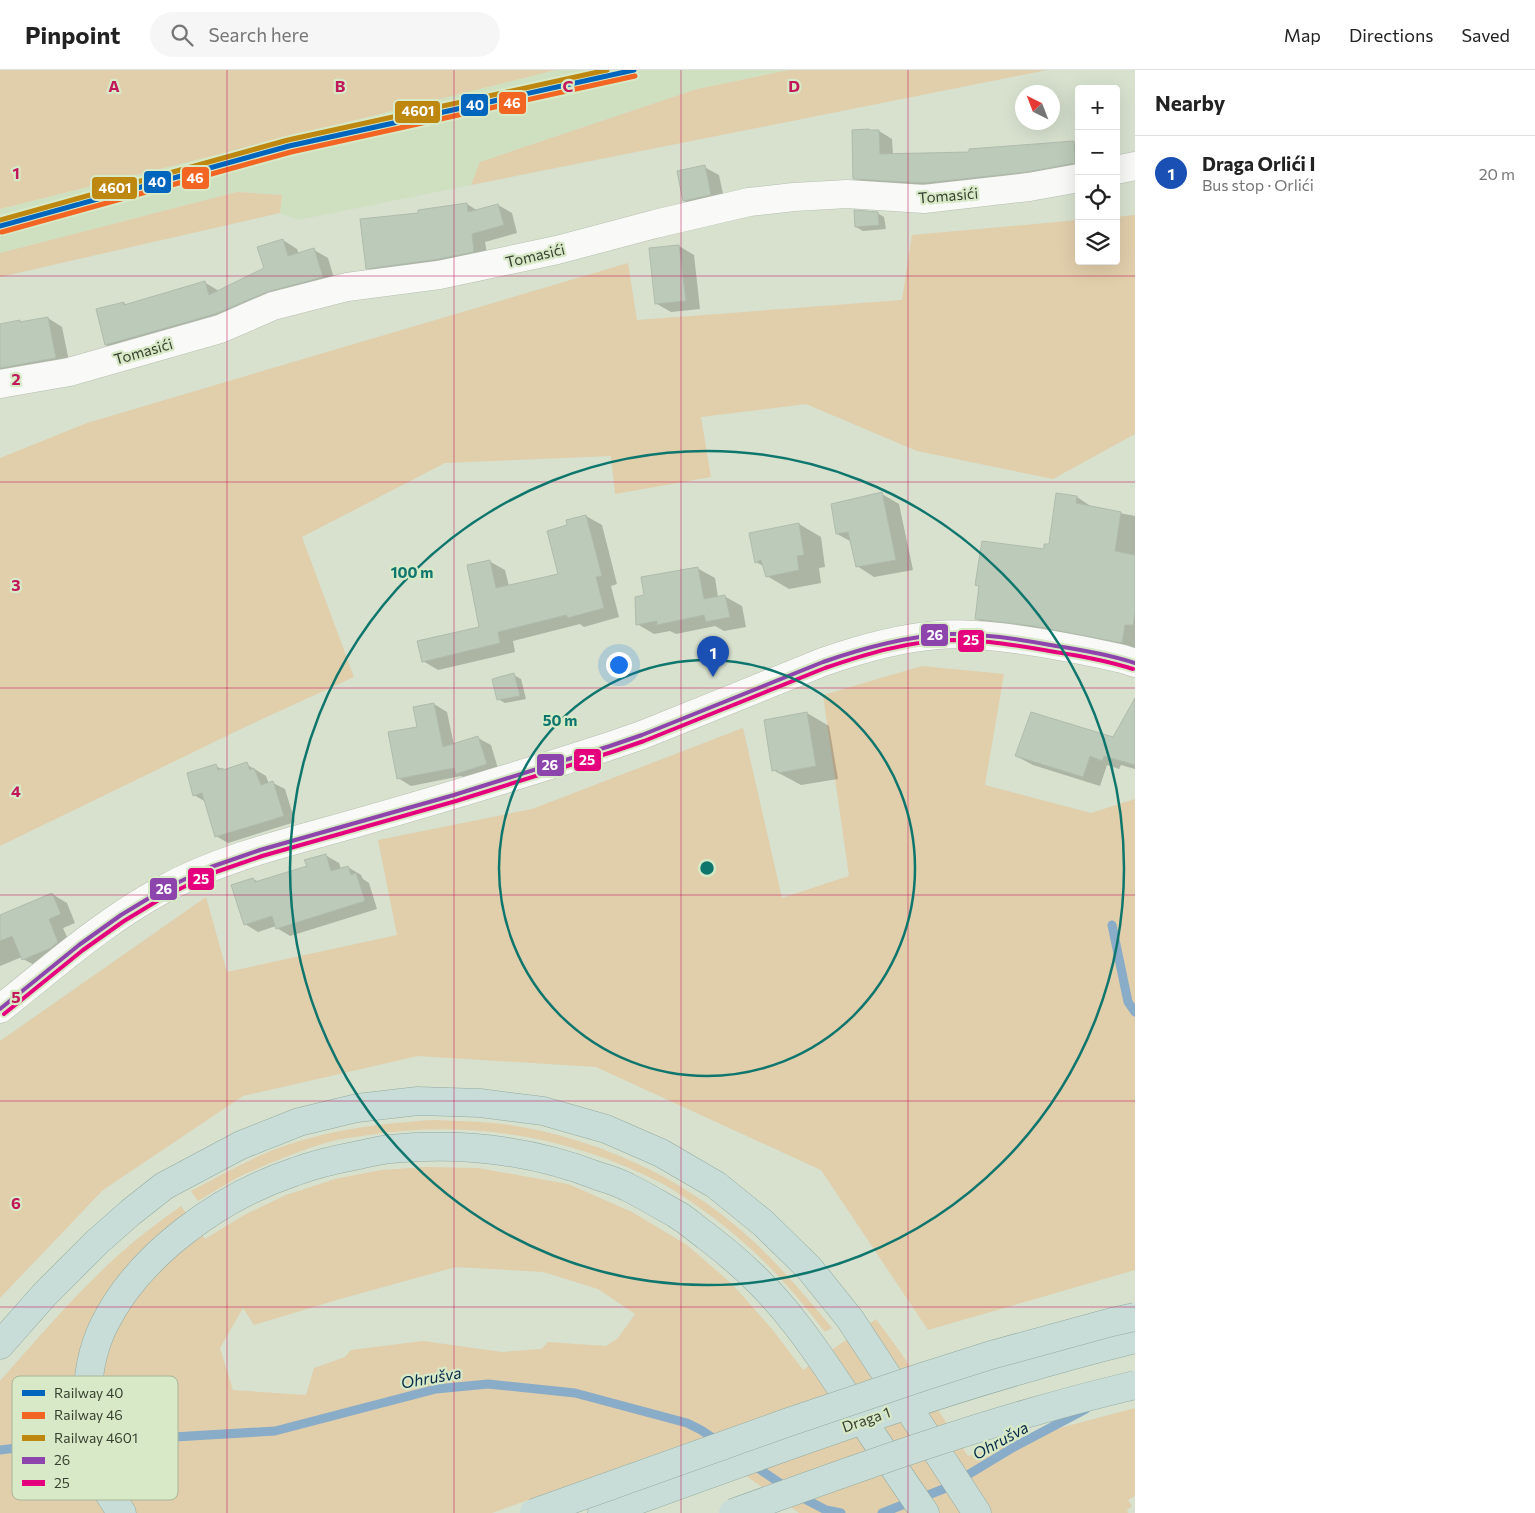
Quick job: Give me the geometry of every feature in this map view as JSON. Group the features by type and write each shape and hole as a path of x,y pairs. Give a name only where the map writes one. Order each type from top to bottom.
{"highway":[{"path":"0,1345 45,1294 96,1242 164,1186 241,1145 299,1122 357,1108 418,1101 480,1103 543,1112 606,1129 662,1153 716,1185 763,1223 809,1268 860,1334 977,1513"},
{"path":"89,1376 93,1354 104,1325 120,1298 137,1276 156,1256 192,1225 250,1191 291,1172 387,1149 449,1146 508,1151 568,1165 617,1183 679,1216 728,1253 772,1295 796,1324 924,1513"},
{"path":"534,1513 786,1423 922,1377 991,1355 1135,1317"},
{"name":"Draga 1","path":"602,1513 944,1392 1067,1356 1135,1339"},
{"path":"733,1513 942,1439 1062,1403 1135,1385"},
{"path":"113,1500 122,1513"}],"street":[{"path":"1120,169 1135,166"},
{"name":"Tomasići","path":"0,384 78,369 220,329 273,306 338,290 439,275 494,264 749,202 847,194 924,199 1029,187 1075,179"},
{"path":"0,1009 104,926 126,911 165,888 212,867 256,852 610,746 844,654 940,634 977,635 1042,643 1124,659 1135,663"}],"shaded area":[{"path":"0,70 556,70 0,209"},
{"path":"556,70 789,70 697,89 481,162 471,185 298,220 280,213 282,195 237,192 0,253 0,209"},
{"path":"789,70 1047,70 471,185 480,162 697,89"},
{"path":"237,192 282,195 280,213 0,277 0,253"},
{"path":"1135,215 1135,434 1053,479 917,451 806,404 701,417 711,477 615,494 611,456 445,463 302,537 354,677 245,727 0,846 0,458 87,423 628,263 637,320 902,300 912,235 1075,220 1075,265 1120,265 1120,217"},
{"path":"922,666 1004,674 985,785 1091,813 1135,799 1135,1270 928,1330 821,1170 596,1067 418,1056 243,1096 103,1190 0,1298 0,1041 206,897 227,972 397,935 378,840 532,809 743,728 782,898 849,876 823,695"},
{"path":"431,1120 510,1125 541,1131 603,1149 663,1176 717,1211 742,1231 789,1278 832,1328 825,1332 783,1281 752,1250 718,1222 665,1185 631,1168 595,1155 521,1136 445,1129 407,1131 336,1140 268,1164 222,1186 198,1201 191,1191 256,1157 306,1139 368,1126"},
{"path":"426,1167 478,1168 568,1184 632,1212 687,1245 732,1284 772,1329 803,1370 876,1319 901,1353 968,1456 1030,1436 1135,1408 1135,1496 1128,1500 1132,1506 1127,1510 1128,1513 799,1513 695,1440 492,1513 0,1513 0,1381 100,1272 147,1231 181,1206 205,1239 244,1215 286,1195 335,1179 381,1170","holes":["456,1267 543,1272 598,1289 635,1314 618,1338 606,1346 548,1342 541,1349 502,1352 423,1341 351,1350 345,1357 314,1368 306,1395 233,1390 220,1348 243,1308 254,1325"]}],"building":[{"path":"852,130 879,130 880,154 969,152 969,149 1074,141 1075,163 1027,172 924,183 853,179"},
{"path":"705,165 711,195 683,201 677,171"},
{"path":"467,203 468,212 498,204 504,225 472,234 474,252 366,269 360,219 418,213 418,210"},
{"path":"854,210 878,212 879,225 855,227"},
{"path":"283,239 288,256 314,248 323,277 267,292 215,314 105,345 96,309 124,302 124,305 205,281 209,295 264,268 257,247"},
{"path":"679,245 686,301 655,304 649,248"},
{"path":"48,317 56,358 0,368 0,324"},
{"path":"882,492 896,560 856,567 848,532 836,534 831,504"},
{"path":"1056,493 1077,496 1076,503 1121,512 1115,551 1135,555 1135,612 1133,625 1125,625 1122,643 1033,626 975,619 979,586 975,585 982,541 1044,549 1044,544 1049,544"},
{"path":"586,515 602,576 596,577 604,608 568,618 566,615 498,632 500,643 422,662 417,641 479,627 467,565 490,560 496,588 558,574 547,531 567,525 566,520"},
{"path":"799,523 804,555 797,556 799,570 766,577 761,560 755,563 749,533"},
{"path":"698,567 704,599 725,595 730,617 706,622 704,615 657,625 657,621 636,625 635,597 644,595 641,577"},
{"path":"514,673 520,696 497,700 492,679"},
{"path":"1135,698 1135,765 1104,756 1102,761 1090,756 1083,777 1015,756 1031,712 1113,737"},
{"path":"434,703 443,747 478,736 487,764 456,774 454,768 397,779 388,732 417,727 413,707"},
{"path":"807,712 816,766 778,773 777,770 772,771 764,720"},
{"path":"247,762 250,770 254,768 261,785 273,781 284,816 215,837 202,793 193,796 187,773 216,764 218,770 223,768 223,770"},
{"path":"326,854 331,871 348,866 351,875 356,873 365,901 276,929 272,916 244,925 231,885 253,878 255,882 307,866 304,860"},
{"path":"52,893 61,914 49,919 58,942 51,948 22,960 12,936 0,941 0,915"}],"waterway":[{"path":"1112,925 1128,1002 1135,1012"},
{"name":"Ohrušva","path":"178,1437 275,1431 436,1389 488,1384 575,1393 687,1423 719,1442"},
{"name":"Ohrušva","path":"882,1513 946,1488 1014,1447 1086,1409"},
{"name":"Ohrušva","path":"0,1450 12,1448"},
{"name":"Ohrušva","path":"752,1464 787,1488"},
{"name":"Ohrušva","path":"797,1495 826,1510 841,1513"}],"rail line":[{"name":"4601","path":"0,220 288,140 607,70"},
{"name":"40","path":"0,226 289,146 634,70"},
{"name":"46","path":"2,232 291,152 635,76"}],"transit line":[{"name":"26","path":"0,1009 79,945 121,915 164,889 211,867 260,850 454,795 610,746 853,652 915,638 946,634 974,634 1076,649 1135,663"},
{"name":"25","path":"4,1014 83,950 124,921 167,895 213,873 262,856 456,801 612,752 644,741 825,668 856,658 887,649 919,643 965,640 1075,655 1133,669"}],"place":[{"name":"Draga Orlići I","path":"713,677"}]}
